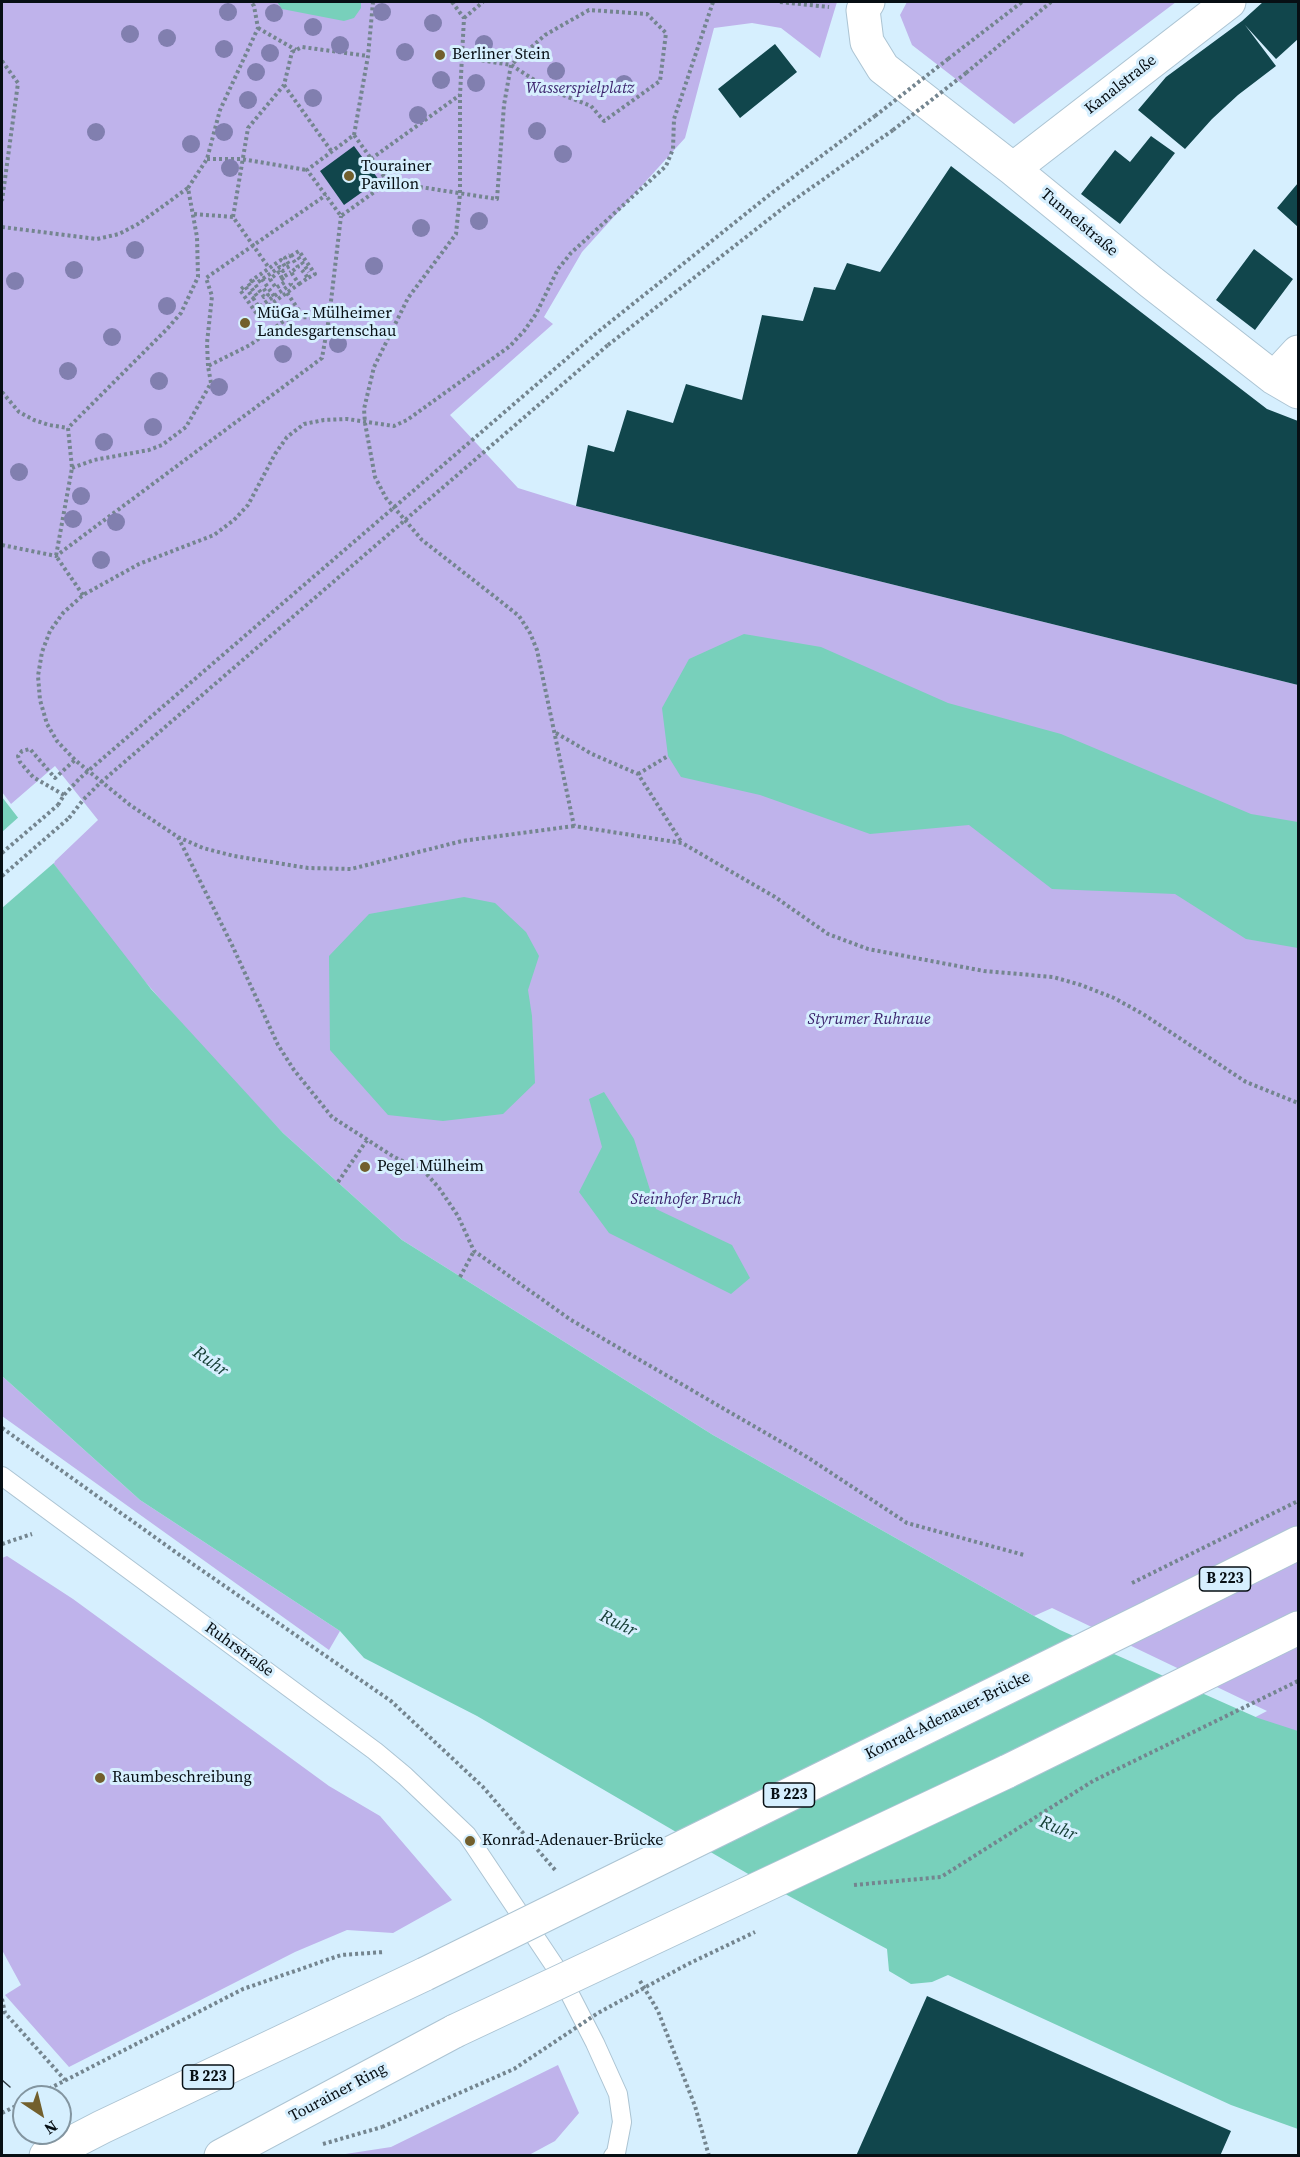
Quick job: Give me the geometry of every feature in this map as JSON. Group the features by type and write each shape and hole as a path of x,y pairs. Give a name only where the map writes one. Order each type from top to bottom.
{"main road":[{"name":"Kanalstraße","path":"1013,169 1229,2"},
{"name":"Tunnelstraße","path":"865,6 867,42 883,68 1013,169 1150,282 1286,385 1299,352"},
{"name":"Konrad-Adenauer-Brücke","path":"46,2156 102,2127 425,1974 1299,1543"},
{"name":"Tourainer Ring","path":"221,2156 455,2031 1006,1772 1299,1628"}],"lane":[{"name":"Ruhrstraße","path":"2,1476 375,1751 467,1834 558,1971 595,2043 618,2094 622,2122 618,2155"}],"path":[{"path":"2,227 97,239 119,234 138,224 188,188 207,159 220,110 258,28 254,6 251,2"},
{"path":"307,170 354,135 368,56 373,2"},
{"path":"452,2 464,18 460,95 460,194 456,234 408,298 374,367 364,409 365,423 375,477 386,498 423,540 519,616 530,633 537,650 573,826"},
{"path":"464,18 483,2"},
{"path":"713,2 674,119 673,149 666,166 571,253 558,269 536,314 524,331 510,346 406,420 394,426 346,419 304,424 287,437 275,454 249,505 234,520 214,535 139,564 83,595 63,613 50,631 42,652 38,676 40,700 46,724 57,741 75,760 130,806 177,837 203,848 234,856 308,868 351,869 462,841 573,826 682,843 776,897 828,934 868,949 912,959 984,971 1053,977 1080,985 1114,998 1143,1014 1246,1082 1299,1103"},
{"path":"780,2 865,6"},
{"path":"2,853 58,805 80,778 594,335 773,192 1022,2"},
{"path":"2,876 69,818 99,784 608,345 787,205 893,130 1051,2"},
{"path":"354,135 388,182 497,199 504,105 511,65 545,35 589,10 647,14 666,33 660,81 604,121 591,106 550,90 511,65 461,57"},
{"path":"258,28 297,50"},
{"path":"269,268 233,217 248,128 284,85 292,52 302,47 368,56"},
{"path":"2,61 18,84 2,201"},
{"path":"284,85 332,152"},
{"path":"371,159 460,95"},
{"path":"56,556 322,358 341,216 307,170 242,159 207,159"},
{"path":"341,216 388,182"},
{"path":"68,428 167,330 181,313 198,277 197,237 188,188"},
{"path":"198,277 206,279 326,195"},
{"path":"194,214 233,217"},
{"path":"282,278 290,266 285,258 298,249 315,274 257,314 240,290 244,286 259,307 291,284 290,281"},
{"path":"261,282 280,267 283,271 298,267 291,256"},
{"path":"298,257 308,278"},
{"path":"253,298 257,296 248,283 280,260 299,284"},
{"path":"297,273 305,270"},
{"path":"72,468 94,460 149,450 162,445 186,427 211,383 207,343 212,296 206,279"},
{"path":"252,280 262,299 268,295 261,282"},
{"path":"261,282 274,296"},
{"path":"287,293 303,316"},
{"path":"208,366 250,345 292,317 329,318"},
{"path":"2,392 19,412 49,425 68,428"},
{"path":"56,556 72,468 68,428"},
{"path":"2,545 56,556 83,595"},
{"path":"555,733 592,754 638,774 682,843"},
{"path":"64,795 33,777 18,756 22,751 30,749 54,778 75,760"},
{"path":"638,774 668,756"},
{"path":"177,837 232,945 278,1045 294,1070 332,1117 394,1157 424,1171 458,1216 474,1251 571,1320 807,1457 907,1523 1024,1555"},
{"path":"338,1182 368,1140"},
{"path":"460,1277 474,1251"},
{"path":"2,1428 174,1551 391,1701 483,1787 559,1874"},
{"path":"845,1889 856,1884 941,1877 1093,1781 1299,1681"},
{"path":"313,2147 382,2127 514,2070 598,2013 688,1964 762,1929"},
{"path":"56,2085 243,1989 341,1955 385,1952"},
{"path":"635,1972 658,2012 695,2106 709,2156"},
{"path":"2,2000 5,2013 66,2080"}],"green space":[{"name":"Styrumer Ruhraue","path":"2,2 837,2 820,58 781,28 752,23 714,28 685,138 582,252 544,317 553,324 450,415 518,488 576,506 1298,685 1298,1923 1045,1827 1267,1711 1052,1608 1034,1616 713,1435 402,1240 283,1133 210,1056 126,960 53,863 98,820 55,766 11,804 2,792"},
{"path":"907,2 1176,2 1014,124 912,45 900,15"},
{"path":"2,1376 140,1500 340,1631 329,1650 2,1416"},
{"path":"7,1556 73,1599 329,1786 380,1816 452,1900 393,1933 347,1930 295,1952 69,2067 5,1995 21,1985 2,1950 2,1558"},
{"path":"558,2065 579,2113 555,2141 529,2155 339,2155 391,2147"}],"water":[{"path":"277,2 361,2 361,8 354,18 344,21 282,9"},
{"path":"744,634 821,647 948,703 1061,734 1251,814 1298,822 1298,948 1246,939 1175,894 1052,889 969,825 870,834 760,795 681,777 668,756 662,708 689,659"},
{"name":"Ruhr","path":"2,797 151,989 283,1133 402,1240 713,1435 1034,1616 1060,1630 1258,1718 1298,1731 1298,2129 1231,2105 948,1975 932,1982 911,1984 889,1971 887,1949 750,1875 477,1716 364,1658 340,1631 140,1500 2,1376"},
{"path":"464,897 495,903 526,932 539,956 528,990 532,1016 535,1083 503,1114 443,1121 388,1115 330,1050 329,956 369,914"},
{"path":"604,1092 634,1139 656,1209 732,1245 750,1278 731,1294 609,1233 579,1192 602,1147 589,1099"}],"pier":[{"path":"21,815 55,862 2,908 2,832"}],"building":[{"path":"1263,2 1298,2 1298,39 1276,59 1245,25 1276,66 1238,95 1185,149 1138,110 1166,77 1242,21"},
{"path":"775,44 797,72 740,118 718,89"},
{"path":"1151,136 1175,153 1120,224 1081,194 1115,150 1130,162"},
{"name":"Tourainer Pavillon","path":"354,146 379,180 344,205 320,171"},
{"path":"951,166 1267,409 1298,421 1298,685 576,506 588,445 614,452 627,410 673,423 686,384 742,400 762,315 803,321 814,287 835,290 847,263 880,272"},
{"path":"1298,183 1298,227 1277,208"},
{"path":"1254,249 1293,279 1255,330 1216,300"},
{"path":"927,1996 1231,2131 1220,2156 856,2156"}],"tram line":[{"path":"2,2080 10,2087"}],"place":[{"name":"Berliner Stein","path":"440,55"},
{"name":"Tourainer Pavillon","path":"349,176"},
{"name":"MüGa - Mülheimer Landesgartenschau","path":"245,323"},
{"name":"Pegel Mülheim","path":"365,1167"},
{"name":"Raumbeschreibung","path":"100,1778"},
{"name":"Konrad-Adenauer-Brücke","path":"470,1841"}],"park label":[{"name":"Wasserspielplatz","path":"580,89"},
{"name":"Steinhofer Bruch","path":"686,1200"}]}
